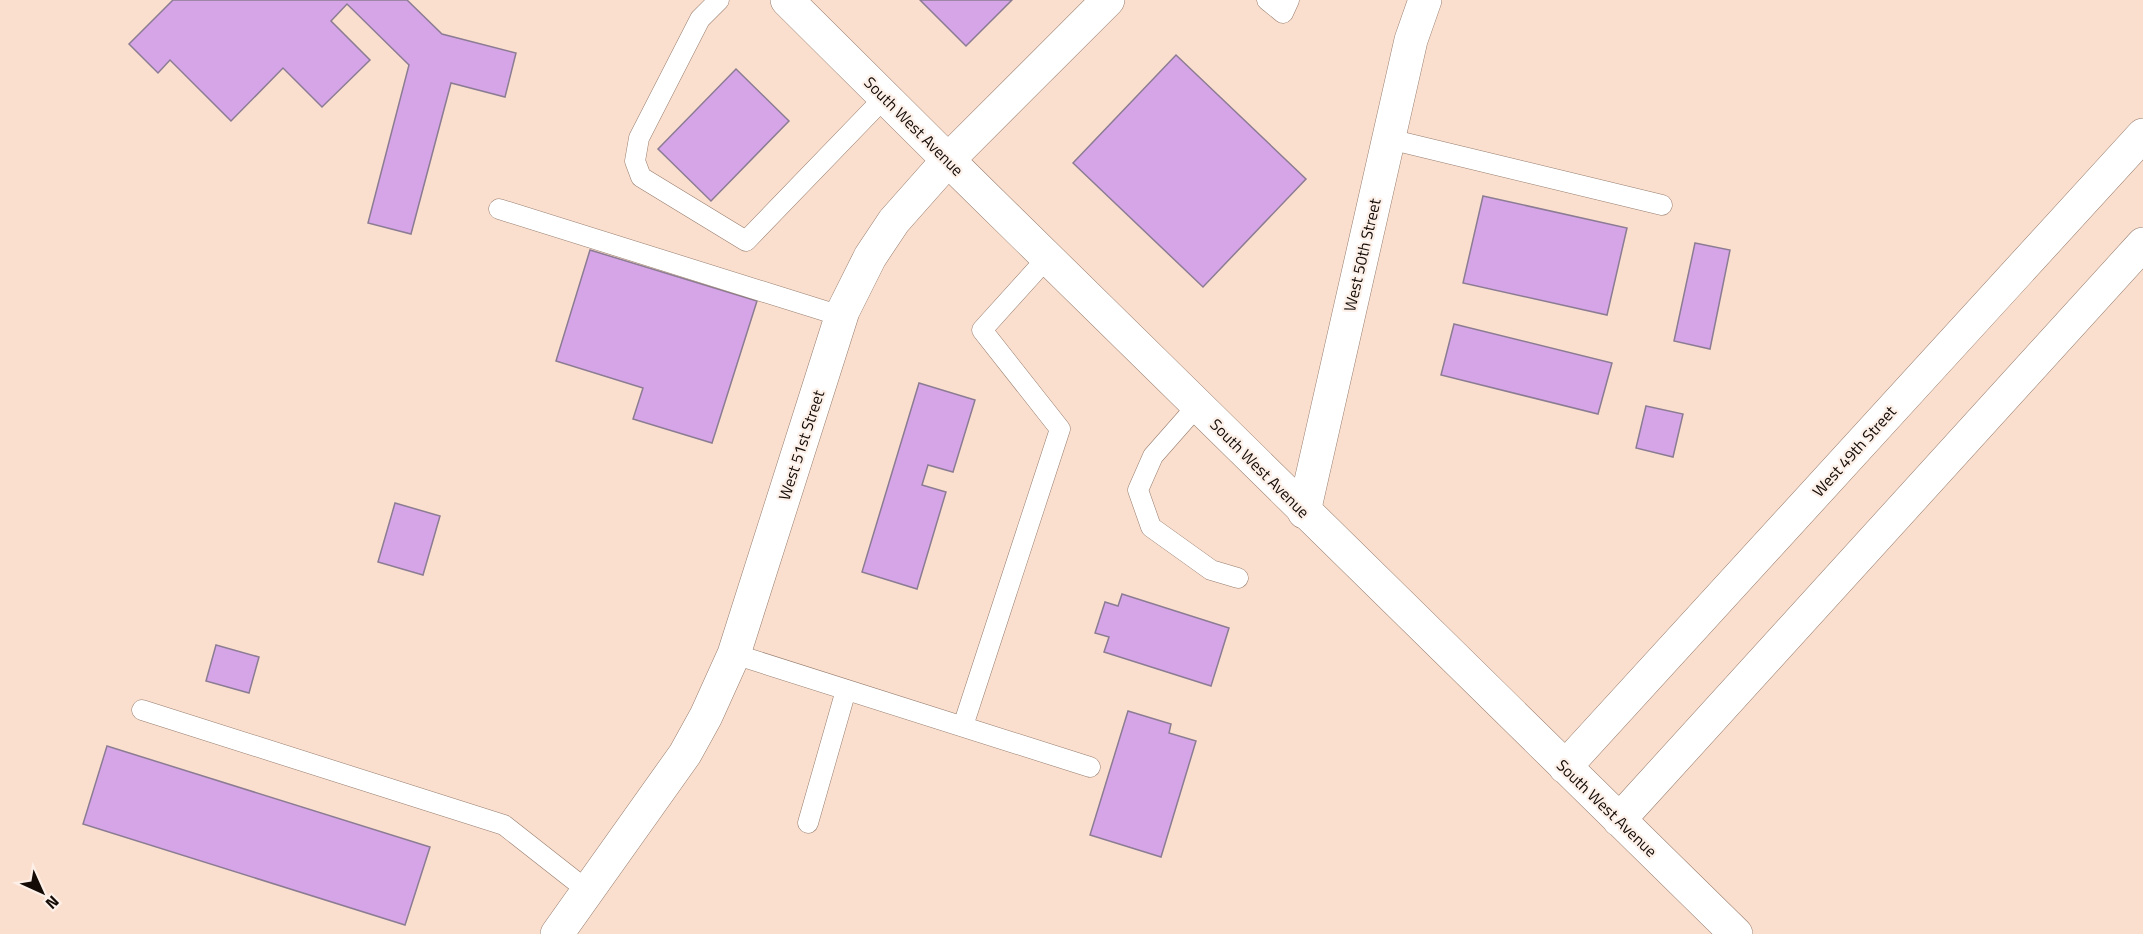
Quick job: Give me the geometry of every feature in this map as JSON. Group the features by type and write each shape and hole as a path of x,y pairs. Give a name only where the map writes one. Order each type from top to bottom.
{"street":[{"name":"South West Avenue","path":"787,0 1304,512 1736,934"},
{"name":"West 50th Street","path":"1304,512 1411,39 1425,0"},
{"name":"West 51st Street","path":"557,934 685,754 734,654 842,316 870,257 894,221 948,160 1106,1"},
{"name":"West 49th Street","path":"1565,767 2143,135"},
{"path":"1619,820 2143,244"}],"lane":[{"path":"719,0 700,19 639,138 635,161 641,177 746,242 885,97"},
{"path":"1267,0 1283,13 1289,0"},
{"path":"1389,139 1662,205"},
{"path":"499,209 842,316"},
{"path":"963,726 1060,429 982,330 1047,258"},
{"path":"1197,406 1154,456 1138,490 1151,527 1211,570 1238,578"},
{"path":"734,654 1090,767"},
{"path":"808,823 846,690"},
{"path":"142,710 504,825 588,891"}],"building":[{"path":"173,0 407,0 442,34 516,53 505,97 451,83 411,234 368,223 409,65 347,4 331,21 370,60 322,107 283,68 231,121 170,60 158,73 129,44"},
{"path":"920,0 1012,0 966,46"},
{"path":"1176,55 1306,179 1203,287 1073,163"},
{"path":"736,69 789,121 711,201 658,149"},
{"path":"1483,196 1627,228 1607,315 1463,283"},
{"path":"1695,243 1730,250 1710,349 1674,341"},
{"path":"590,250 757,301 712,443 633,419 643,388 556,361"},
{"path":"1454,324 1612,363 1598,414 1441,375"},
{"path":"919,383 975,400 953,472 928,465 922,485 946,492 917,589 862,572"},
{"path":"1646,406 1683,414 1673,457 1636,448"},
{"path":"395,503 440,516 423,575 378,562"},
{"path":"1122,594 1229,628 1211,686 1104,652 1109,637 1095,633 1105,602 1118,606"},
{"path":"216,645 259,657 249,693 206,681"},
{"path":"1128,711 1171,724 1169,733 1196,741 1161,857 1090,835"},
{"path":"107,746 430,847 405,925 83,824"}]}
